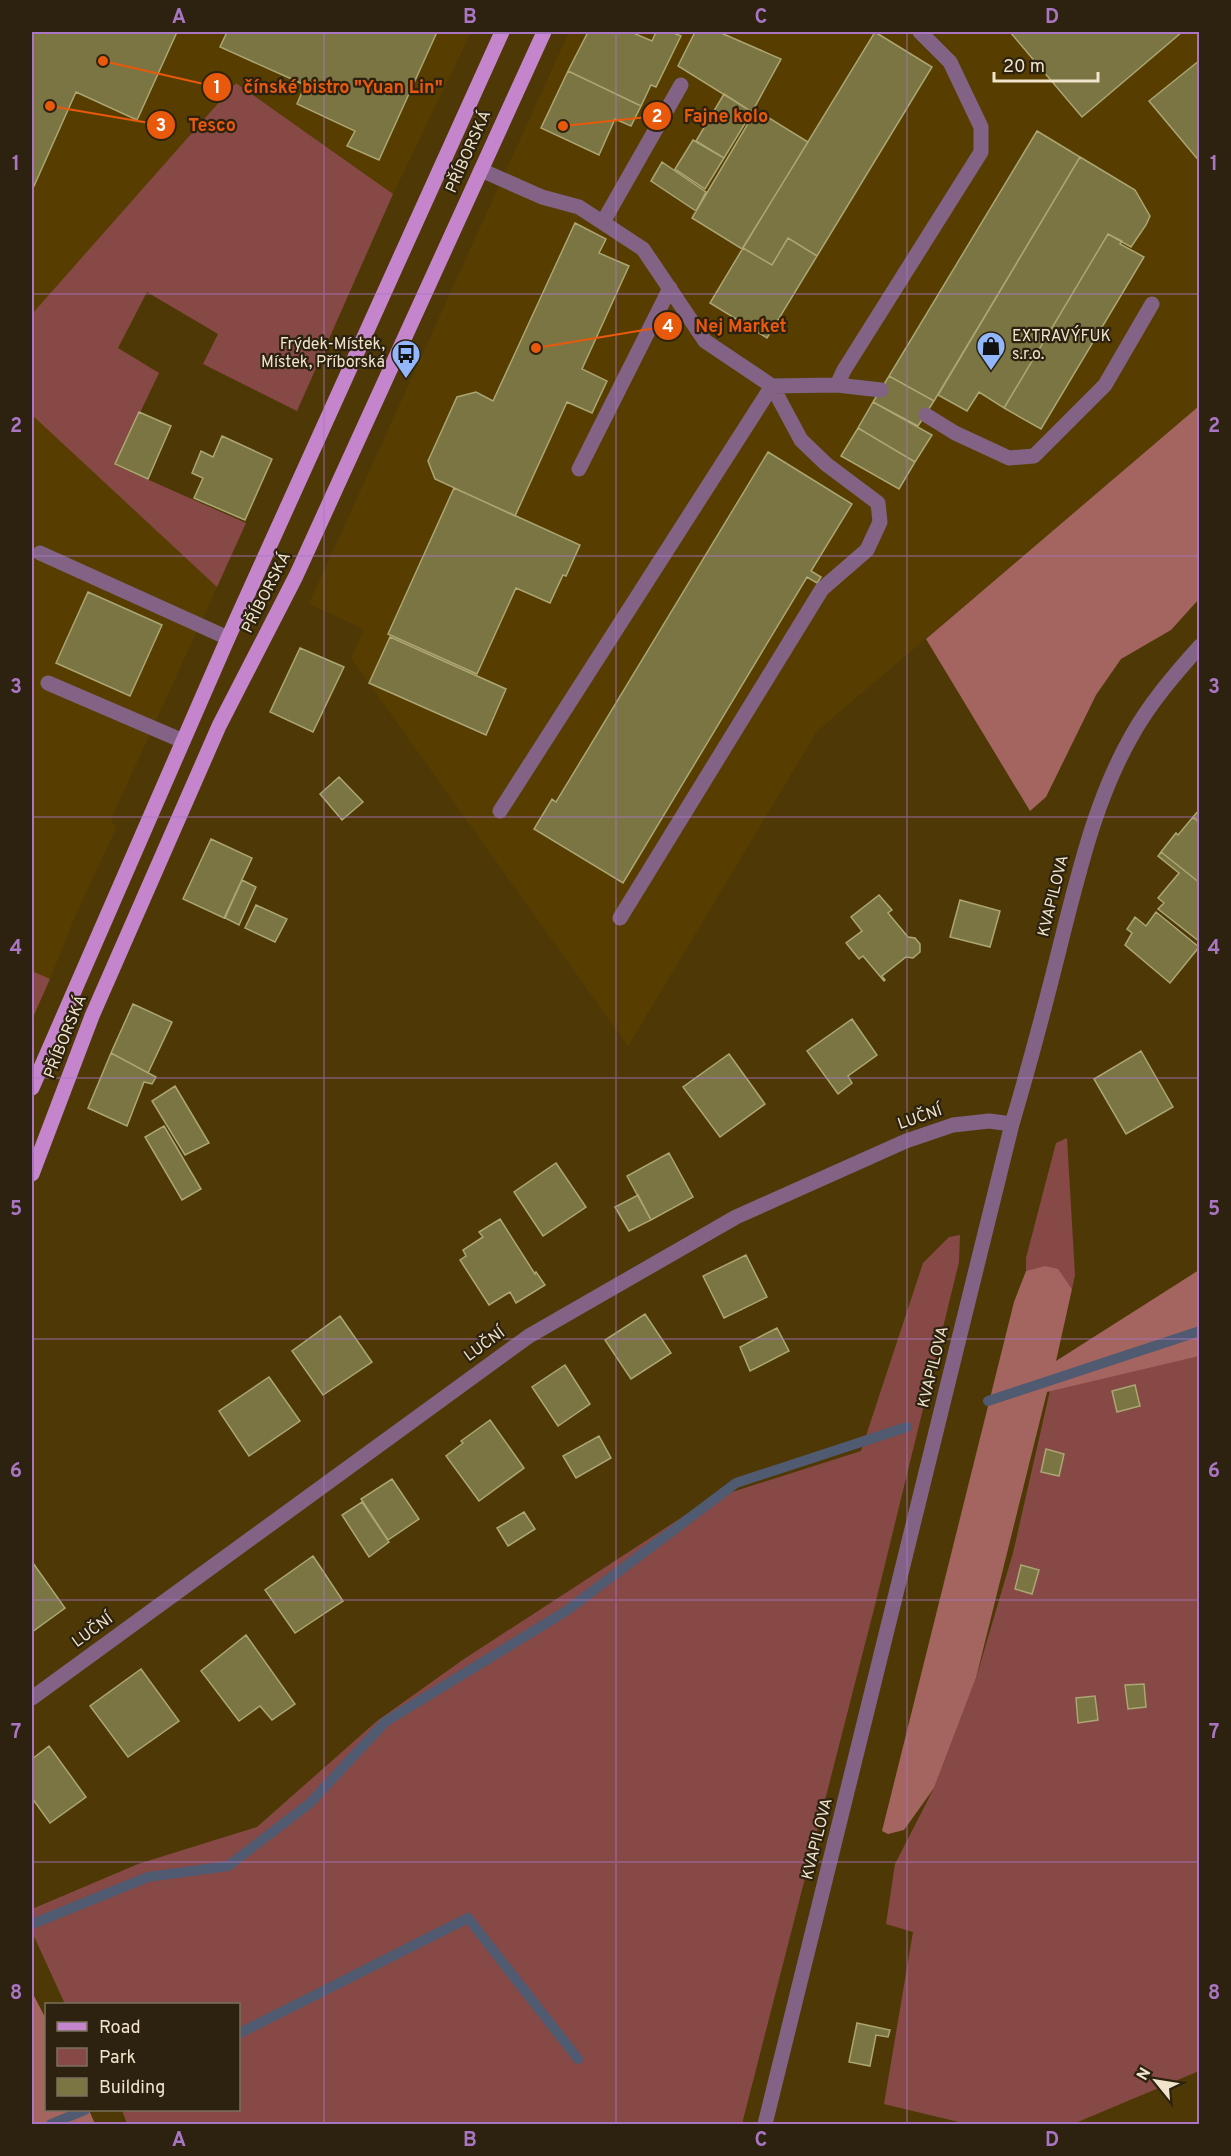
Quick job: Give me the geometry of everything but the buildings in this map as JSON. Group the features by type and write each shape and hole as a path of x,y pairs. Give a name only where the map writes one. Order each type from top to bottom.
{"main road":[{"name":"PŘÍBORSKÁ","path":"32,1088 228,638 502,32"},
{"name":"PŘÍBORSKÁ","path":"32,1174 92,1016 219,726 296,576 544,32"}],"street":[{"path":"837,385 844,370 981,152 981,127 950,62 920,32"},
{"path":"603,222 681,85"},
{"path":"481,170 542,197 579,207 644,249 705,341 772,386 801,440 826,464 878,503 880,522 867,550 822,589 620,918"},
{"path":"579,469 670,288"},
{"path":"926,415 955,433 1009,458 1034,456 1105,385 1152,304"},
{"path":"772,386 837,385 881,390"},
{"path":"500,811 772,386"},
{"path":"40,553 228,638"},
{"name":"KVAPILOVA","path":"765,2124 1012,1124 1032,1056 1088,836 1131,736 1170,679 1200,646"},
{"path":"48,683 183,741"},
{"name":"LUČNÍ","path":"32,1698 529,1336 736,1217 906,1141 953,1125 989,1121 1012,1124"}],"shaded area":[{"path":"32,32 471,32 393,194 236,83 32,314"},
{"path":"569,32 1199,32 1199,406 817,731 628,1046 351,658 364,629 309,604"},
{"path":"1199,406 1199,599 1171,630 1121,659 1096,695 1046,797 1030,811 926,639"},
{"path":"32,415 217,587 114,812 111,823 117,826 76,914 32,1023"},
{"path":"1045,1266 1058,1269 1072,1289 1056,1361 1199,1270 1199,1356 1047,1392 976,1678 934,1788 904,1830 888,1834 882,1831 1014,1302 1026,1271"},
{"path":"32,1992 45,2017 45,2111 89,2111 95,2124 32,2124"}],"green space":[{"path":"236,83 393,194 297,411 203,364 218,334 147,292 118,348 159,373 115,465 246,523 217,587 32,415 32,314"},
{"path":"32,971 50,979 32,1019"},
{"path":"1067,1138 1075,1275 1072,1289 1057,1269 1026,1271 1026,1258 1056,1143"},
{"path":"960,1235 959,1262 875,1605 742,2124 127,2124 122,2111 240,2111 240,2003 65,2003 32,1932 32,1909 138,1864 257,1827 377,1721 464,1659 710,1499 861,1451 923,1263 949,1237"},
{"path":"1199,1354 1199,2071 1073,2124 967,2124 884,2104 913,1932 886,1924 895,1864 934,1788 976,1678 1013,1553 1051,1386"}],"waterway":[{"path":"988,1401 1200,1331"},
{"path":"32,1924 148,1877 228,1866 310,1803 385,1722 566,1611 736,1483 907,1427"},
{"path":"240,2033 468,1918 578,2059"},
{"path":"51,2124 83,2111"}],"place":[{"name":"čínské bistro \"Yuan Lin\"","path":"103,61"},
{"name":"Tesco","path":"50,106"},
{"name":"Fajne kolo","path":"563,126"},
{"name":"Nej Market","path":"536,348"},
{"name":"EXTRAVÝFUK s.r.o.","path":"991,372"},
{"name":"Frýdek-Místek, Místek, Příborská","path":"406,380"}]}
